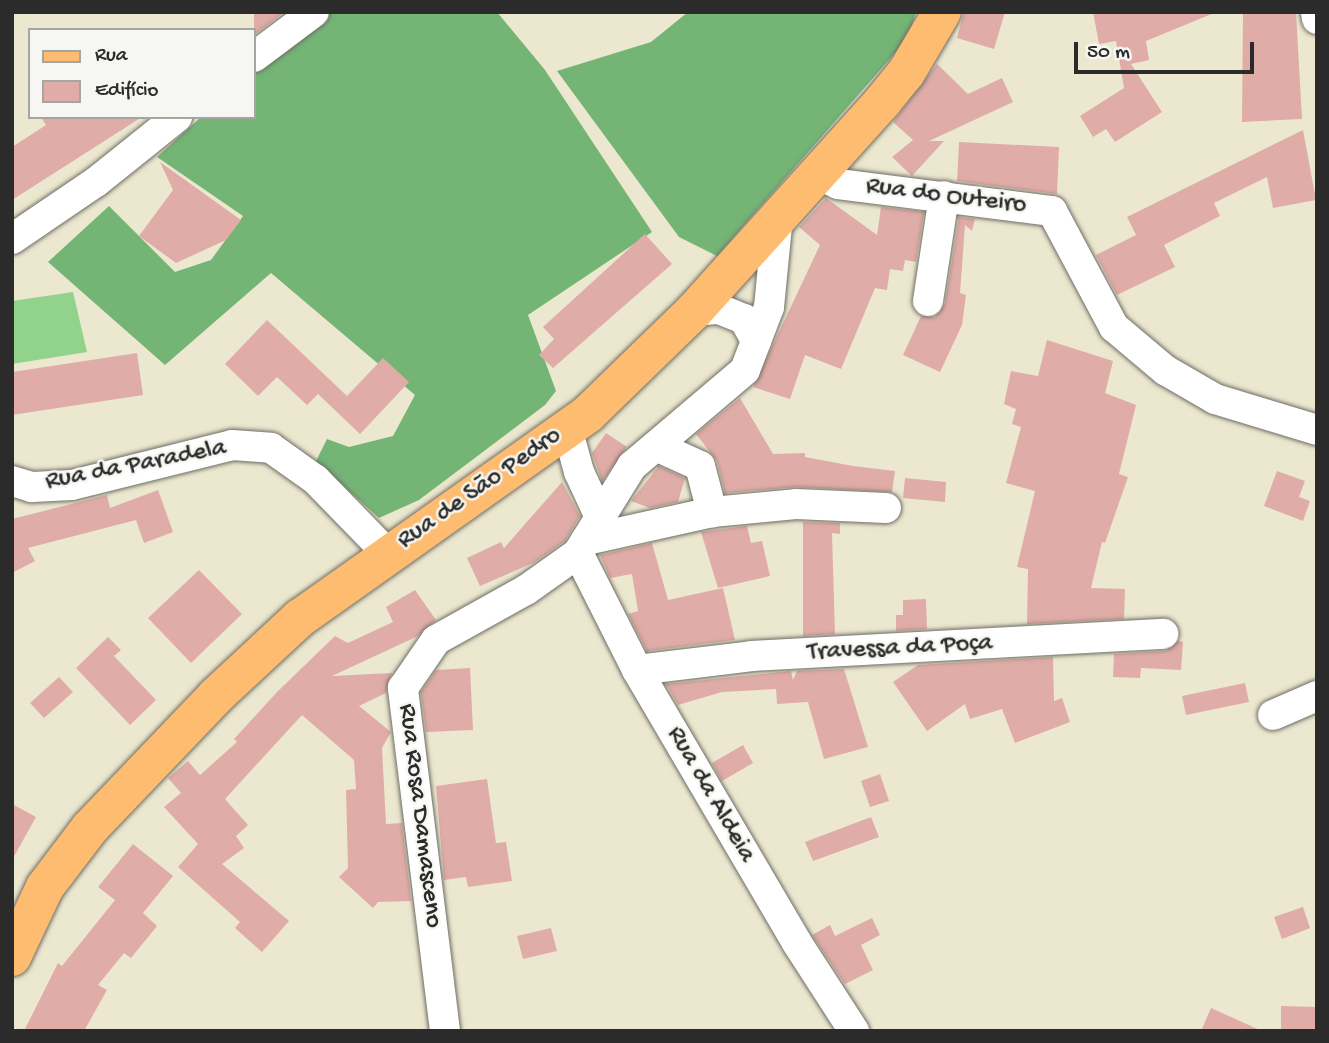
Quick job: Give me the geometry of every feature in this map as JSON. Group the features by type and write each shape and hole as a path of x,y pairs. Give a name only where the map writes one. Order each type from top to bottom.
{"main road":[{"name":"Rua de São Pedro","path":"12,957 45,887 90,828 216,696 300,618 387,553 589,414 694,311 906,73 942,12"}],"street":[{"path":"256,56 314,12"},
{"path":"1316,12 1317,19"},
{"path":"12,239 96,183 175,119"},
{"name":"Rua do Outeiro","path":"816,174 838,184 1052,211 1114,327 1165,370 1215,399 1317,430"},
{"path":"928,301 944,196"},
{"name":"Rua Rosa Damasceno","path":"445,1031 403,688 415,664 436,640 526,590 588,537 632,466 745,370 769,307 778,215"},
{"path":"694,311 719,309 744,318 756,341"},
{"name":"Rua da Aldeia","path":"567,428 579,472 588,537 637,670 797,943 854,1031"},
{"name":"Rua da Paradela","path":"12,481 32,487 72,485 232,446 271,448 316,480 387,553"},
{"path":"656,446 700,466 712,512"},
{"path":"588,537 712,512 796,504 886,508"},
{"name":"Travessa da Poça","path":"637,670 752,656 1163,634"},
{"path":"1273,715 1317,696"}],"green space":[{"path":"314,12 497,12 545,70 652,232 528,315 556,391 545,405 419,500 379,518 316,461 327,439 349,447 393,436 415,395 271,273 165,365 48,262 109,206 175,272 211,260 243,216 157,157 199,119 256,119 256,66"},
{"path":"688,12 916,12 908,38 717,256 679,237 557,71 651,42"},
{"path":"73,292 87,352 12,364 12,301"}],"building":[{"path":"254,12 284,12 256,33"},
{"path":"964,12 1005,12 994,49 957,38"},
{"path":"1093,12 1214,13 1146,41 1149,60 1131,64 1162,112 1115,142 1106,129 1093,137 1080,116 1124,88 1116,41 1099,44"},
{"path":"1243,12 1296,12 1302,119 1242,122"},
{"path":"937,64 968,94 1002,78 1013,102 929,141 944,141 912,176 892,157 913,140 893,122"},
{"path":"42,119 139,119 12,200 12,147 46,125"},
{"path":"1303,130 1316,200 1273,208 1267,177 1214,203 1220,216 1164,245 1175,267 1117,295 1096,255 1136,235 1127,217"},
{"path":"959,142 1059,147 1057,194 957,181"},
{"path":"160,162 241,220 226,240 176,263 139,236 173,190"},
{"path":"826,198 877,235 881,207 924,212 916,262 905,260 903,271 890,269 887,290 875,288 841,369 805,355 790,399 753,387 820,245 799,227"},
{"path":"959,217 975,219 972,231 965,225 960,293 966,295 962,325 940,372 903,355 921,316 935,317 945,304"},
{"path":"645,234 672,264 553,368 539,355 554,339 543,327"},
{"path":"267,320 347,396 383,358 409,382 360,434 318,394 307,405 277,377 258,396 225,364"},
{"path":"1047,340 1113,361 1105,393 1136,405 1119,474 1128,477 1105,543 1102,542 1091,588 1125,589 1124,619 1027,624 1028,569 1017,567 1035,491 1006,483 1021,427 1012,424 1016,409 1004,404 1011,371 1038,376"},
{"path":"137,353 143,395 12,415 12,372"},
{"path":"740,398 773,454 805,453 805,457 895,471 892,492 797,487 725,493 717,461 696,434"},
{"path":"606,433 627,447 602,481 592,453"},
{"path":"659,466 685,478 678,502 650,508 631,501"},
{"path":"1277,471 1305,481 1299,497 1310,501 1303,521 1264,506"},
{"path":"905,478 946,482 945,502 903,498"},
{"path":"562,482 580,516 565,541 535,562 480,586 467,558 501,542 504,548"},
{"path":"158,490 173,532 144,543 136,520 28,548 35,561 12,573 12,519 107,495 110,508"},
{"path":"803,522 840,523 840,534 832,533 835,634 803,636"},
{"path":"747,526 751,543 762,541 770,576 718,588 701,532"},
{"path":"652,543 668,600 723,588 735,640 647,651 628,614 638,611 632,574 610,578 600,555"},
{"path":"199,570 242,614 191,663 148,618"},
{"path":"415,590 436,620 418,636 332,676 392,673 386,693 359,706 391,732 382,748 386,824 402,823 411,901 378,902 373,908 339,877 348,868 346,790 356,789 354,760 302,715 225,799 248,825 236,836 244,848 222,864 289,921 262,952 235,928 240,922 178,867 198,844 164,807 181,793 168,778 188,761 200,775 237,742 234,739 277,692 335,636 348,643 393,622 386,607"},
{"path":"926,599 927,629 896,631 896,615 903,615 903,600"},
{"path":"108,637 121,650 114,656 156,700 130,725 76,668"},
{"path":"1179,641 1183,642 1181,670 1141,668 1140,678 1113,677 1114,654 1165,651"},
{"path":"1053,657 1054,701 1062,698 1070,722 1015,743 1002,709 970,719 965,704 927,731 893,682 918,665"},
{"path":"470,668 473,730 426,732 421,692 436,670"},
{"path":"844,669 868,747 824,759 808,702 777,704 776,689 722,692 678,705 666,684 791,671 793,680 797,671"},
{"path":"59,677 73,692 44,718 30,703"},
{"path":"1245,683 1249,702 1186,715 1182,696"},
{"path":"743,745 753,763 722,781 712,763"},
{"path":"880,774 889,801 870,807 861,781"},
{"path":"487,779 496,843 506,842 512,881 468,887 466,877 444,880 436,786"},
{"path":"12,804 36,817 12,860"},
{"path":"871,817 879,837 813,861 805,842"},
{"path":"133,844 173,876 143,913 157,926 131,958 124,953 98,985 107,990 84,1031 24,1031 58,963 62,966 115,900 98,887"},
{"path":"1303,907 1310,928 1282,939 1274,917"},
{"path":"872,918 880,935 861,945 873,970 845,984 812,935 830,925 835,936"},
{"path":"551,928 557,951 523,959 517,936"},
{"path":"1281,1006 1317,1007 1317,1031 1281,1031"},
{"path":"1211,1008 1262,1031 1201,1031"}]}
